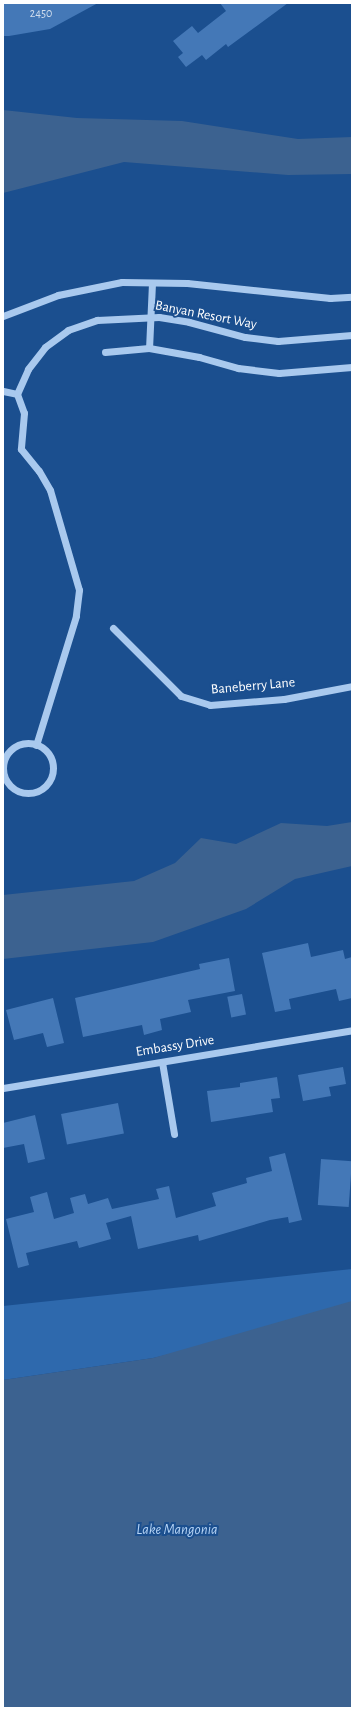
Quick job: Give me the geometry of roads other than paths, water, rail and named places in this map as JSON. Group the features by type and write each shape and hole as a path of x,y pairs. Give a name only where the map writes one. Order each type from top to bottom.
{"street":[{"path":"3,316 58,295 122,282 186,283 330,298 352,297"},
{"path":"149,348 152,283"},
{"name":"Banyan Resort Way","path":"17,394 37,357 56,338 68,330 97,320 151,317 177,320 245,337 278,341 352,335"},
{"path":"106,352 149,348 199,357 238,368 278,373 352,367"},
{"path":"3,391 17,394 24,413 21,449 39,471 50,490 79,590 76,616 36,745"},
{"name":"Baneberry Lane","path":"113,628 181,696 210,705 284,699 352,686"},
{"path":"25,744 36,745 48,752 52,760 52,775 44,788 37,792 21,792 8,783 4,776 5,759 17,746 25,744"},
{"name":"Embassy Drive","path":"3,1088 352,1030"},
{"path":"162,1062 174,1134"}],"water":[{"path":"3,110 77,118 182,121 298,139 352,137 352,174 288,175 124,162 3,193"},
{"path":"352,822 352,866 295,879 246,909 153,942 3,959 3,895 134,881 175,863 201,838 236,844 281,823 327,826"},
{"name":"Lake Mangonia","path":"352,1301 352,1708 3,1708 3,1380 153,1358"}]}
